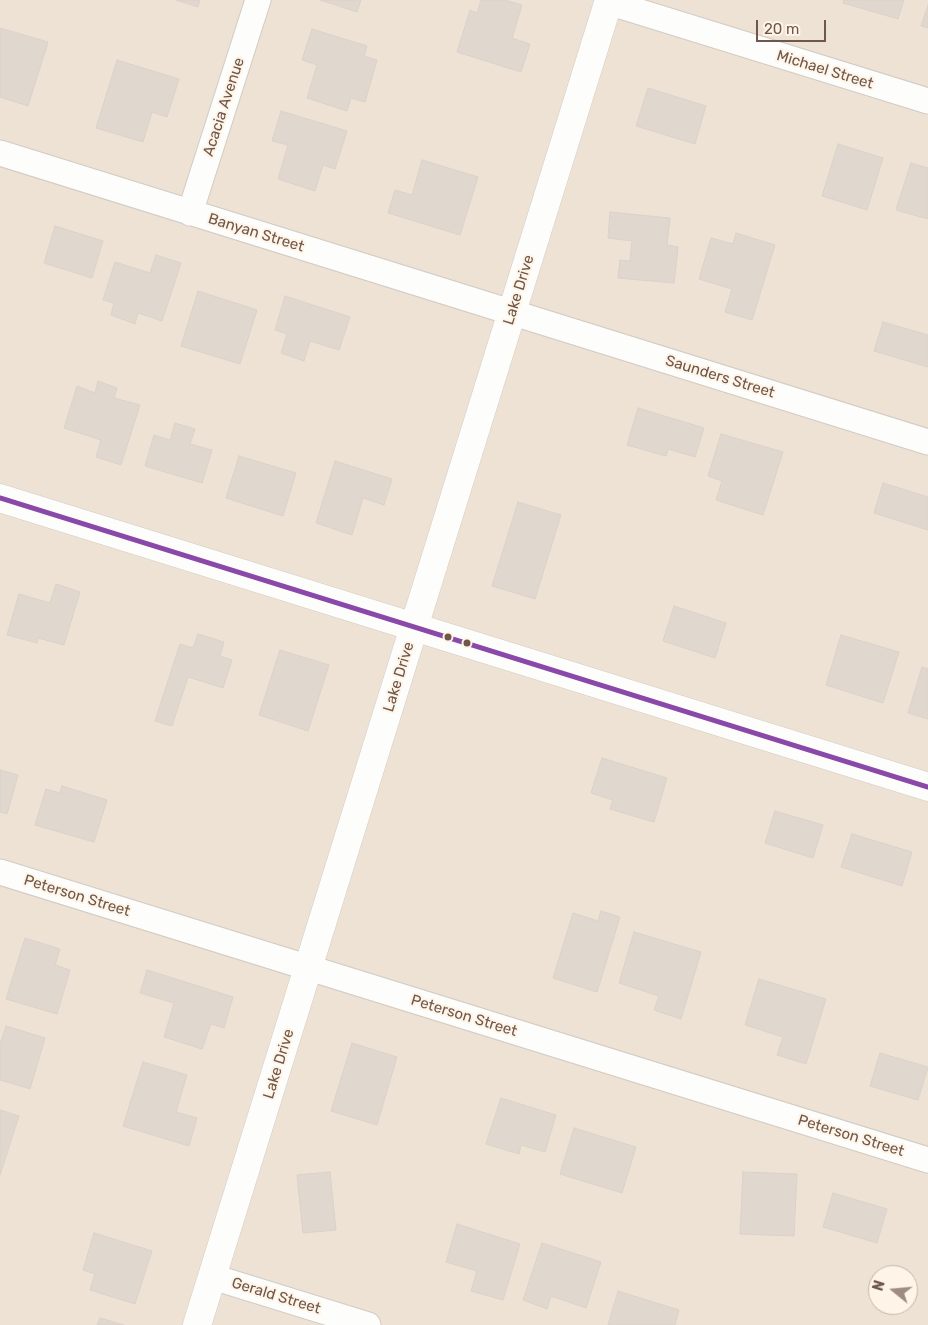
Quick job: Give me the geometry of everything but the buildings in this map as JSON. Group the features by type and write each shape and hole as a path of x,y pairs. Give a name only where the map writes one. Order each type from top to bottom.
{"street":[{"name":"Acacia Avenue","path":"190,213 258,0"},
{"name":"Michael Street","path":"609,1 928,101"},
{"name":"Lake Drive","path":"198,1325 609,1"},
{"name":"Banyan Street","path":"0,154 512,312"},
{"name":"Saunders Street","path":"512,312 928,442"},
{"path":"0,498 928,787"},
{"name":"Peterson Street","path":"0,872 928,1160"},
{"name":"Gerald Street","path":"212,1277 368,1325"}],"shaded area":[{"path":"0,0 928,0 928,1325 0,1325"}],"transit line":[{"path":"0,498 928,787"}]}
